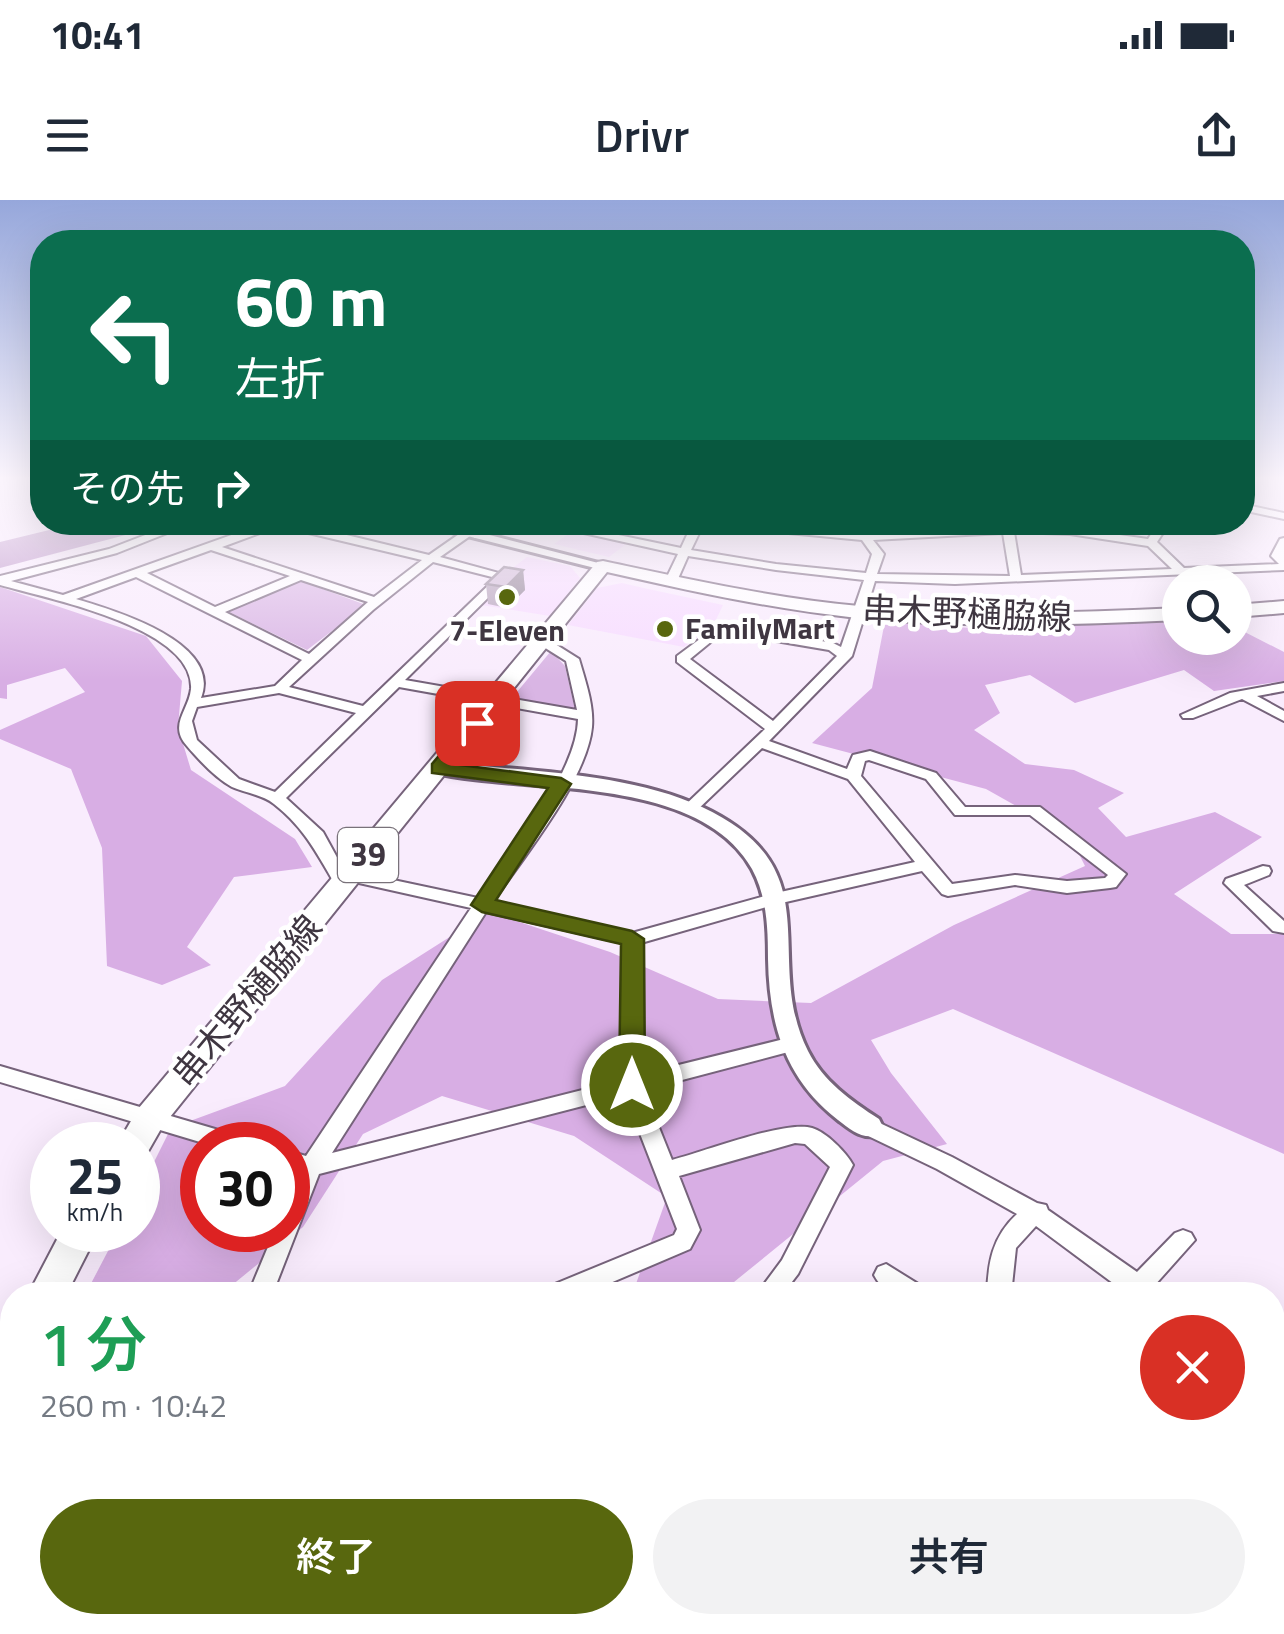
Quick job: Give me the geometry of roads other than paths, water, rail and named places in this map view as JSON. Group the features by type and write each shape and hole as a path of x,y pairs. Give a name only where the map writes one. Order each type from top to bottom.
{"main road":[{"name":"串木野樋脇線","path":"148,1122 603,566 857,612 979,620 1162,615"},
{"path":"1252,610 1284,608"},
{"path":"55,1282 70,1252"}],"street":[{"path":"0,581 124,547"},
{"path":"277,798 504,576 381,547"},
{"path":"278,689 376,601 428,558 449,547"},
{"path":"522,547 603,566"},
{"path":"660,547 755,567 872,580 954,582 1162,573"},
{"path":"672,581 688,547"},
{"path":"689,809 761,743 845,656 857,612 872,580 878,554 872,547"},
{"path":"1012,547 1016,579"},
{"path":"1155,547 1175,565"},
{"path":"64,599 215,548 376,601"},
{"path":"1252,567 1284,564"},
{"path":"139,574 310,659"},
{"path":"214,612 301,576"},
{"path":"0,581 150,628 186,652 200,685 197,703 184,721 190,741 234,782 277,798 317,836 347,880 632,939 776,899 926,865"},
{"path":"775,729 682,659 720,628 833,647 845,656"},
{"path":"311,1167 580,750 585,716 572,658 544,641"},
{"path":"395,682 585,716"},
{"path":"1188,715 1243,694 1284,687"},
{"path":"197,703 278,689 366,711"},
{"path":"1243,694 1284,717"},
{"path":"761,743 853,776 948,890 1015,880 1067,887 1110,883 1118,874 1034,810 961,812 931,776 870,755 858,758 853,776"},
{"path":"439,768 632,794 689,809 729,832 758,856 776,899 783,1013 792,1044 809,1075 836,1106 1038,1212 1130,1282"},
{"path":"1264,870 1232,883 1279,927 1284,927"},
{"path":"588,1282 682,1242 689,1230 632,1085 632,939"},
{"path":"311,1167 792,1044"},
{"path":"0,1074 180,1127"},
{"path":"666,1171 795,1134 811,1136 842,1165 790,1267 778,1282"},
{"path":"999,1282 1000,1261 1012,1230 1038,1212"},
{"path":"1149,1282 1184,1240"},
{"path":"265,1282 277,1252"},
{"path":"886,1275 896,1282"}],"place":[{"name":"7-Eleven","path":"507,597"},
{"name":"FamilyMart","path":"665,629"}]}
